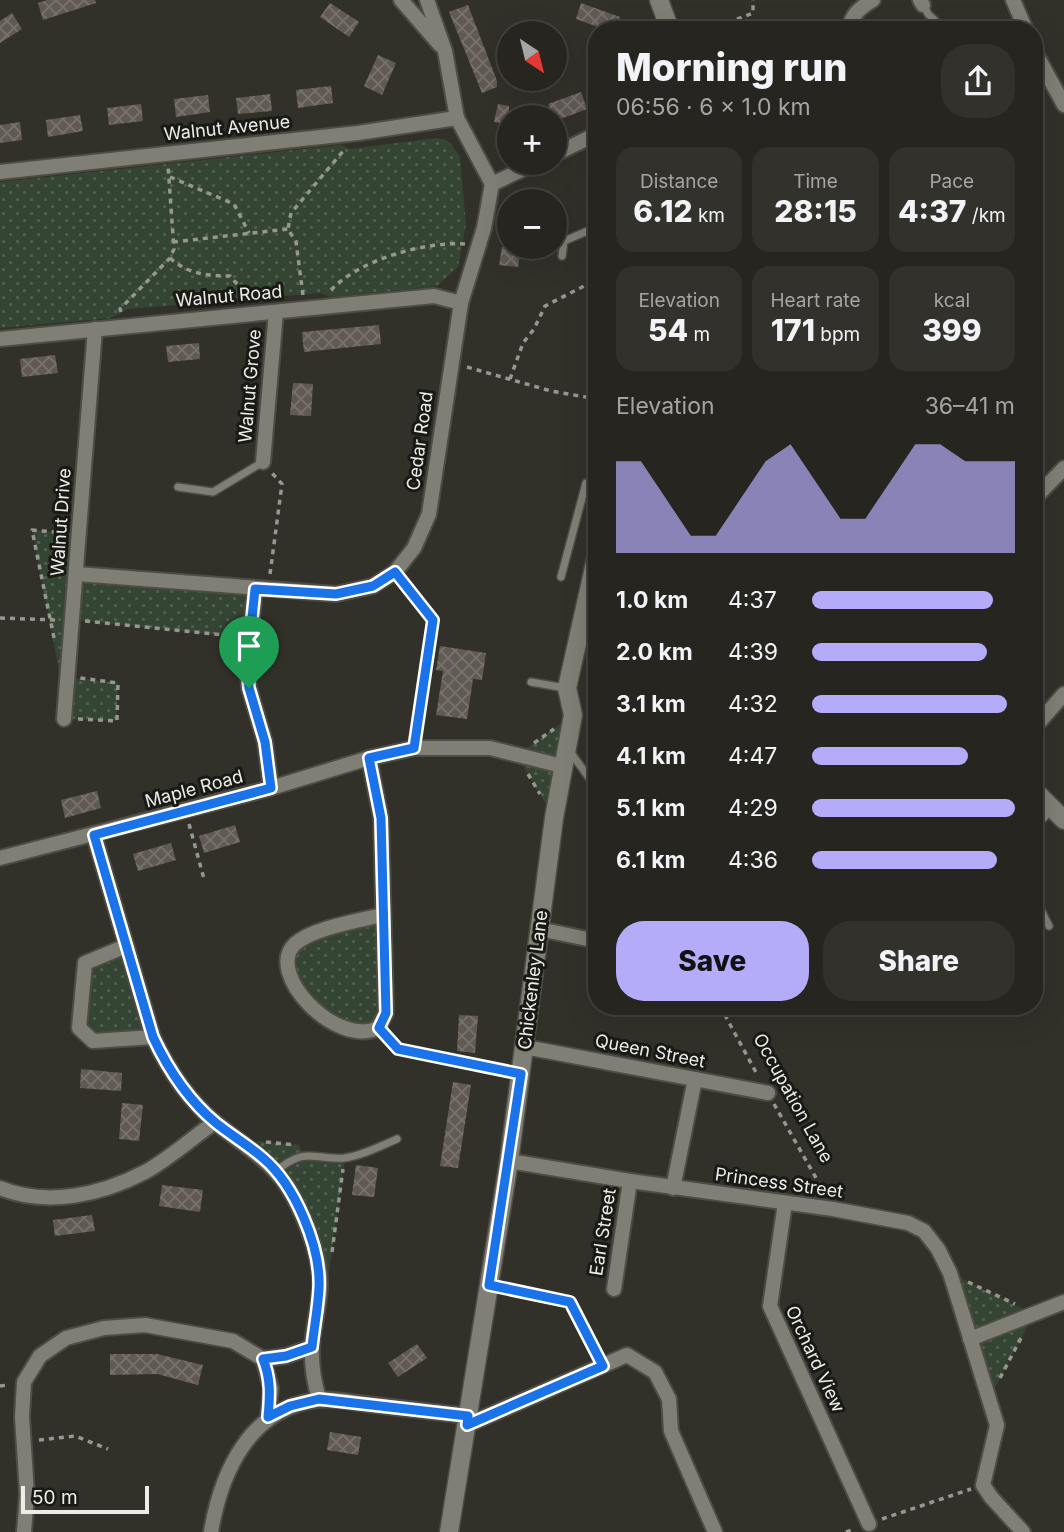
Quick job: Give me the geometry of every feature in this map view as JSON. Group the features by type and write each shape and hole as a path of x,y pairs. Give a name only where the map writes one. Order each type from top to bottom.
{"street":[{"path":"401,0 445,51"},
{"path":"427,0 445,51 457,118 492,184 511,175"},
{"path":"659,0 667,21"},
{"path":"851,21 855,14 873,0"},
{"path":"1013,0 1022,21"},
{"path":"1043,75 1064,105"},
{"name":"Walnut Avenue","path":"0,172 358,132 457,118"},
{"path":"567,148 588,138"},
{"name":"Cedar Road","path":"77,575 336,594 373,586 395,572 414,548 429,514 461,303 479,245 492,184"},
{"name":"Walnut Road","path":"0,339 434,296 461,303"},
{"name":"Walnut Grove","path":"262,462 276,312"},
{"name":"Walnut Drive","path":"64,719 94,329"},
{"path":"1043,490 1064,468"},
{"path":"261,590 250,638 247,667 249,688 265,742 271,788"},
{"name":"Chickenley Lane","path":"449,1532 509,1161 562,766 573,715 567,688 588,594"},
{"path":"1043,718 1064,694"},
{"name":"Maple Road","path":"0,858 414,748 490,748 562,766"},
{"path":"369,758 381,818 386,1013 379,1028 363,1033 355,1032 334,1024 317,1012 298,992 290,975 288,959 292,948 308,936 382,915"},
{"path":"1043,799 1058,814"},
{"path":"94,835 153,1037 164,1061 181,1085 215,1122 276,1171 302,1214 316,1258 320,1286 312,1347 313,1378 319,1399"},
{"path":"539,929 588,939"},
{"path":"126,946 85,963 79,1028 93,1041 153,1037"},
{"name":"Queen Street","path":"525,1047 768,1093"},
{"path":"673,1188 695,1079"},
{"path":"0,1188 11,1192 63,1198 92,1193 147,1171 215,1122"},
{"name":"Princess Street","path":"509,1161 673,1188 834,1209 908,1223 924,1231 938,1249 950,1273 997,1425 983,1485"},
{"name":"Earl Street","path":"614,1289 630,1181"},
{"name":"Orchard View","path":"785,1202 770,1306 869,1524"},
{"path":"970,1339 1064,1302"},
{"path":"24,1532 27,1494 22,1417 24,1382 40,1356 66,1338 104,1328 145,1325 233,1341 263,1359 271,1388 268,1417"},
{"path":"263,1359 286,1356 312,1347"},
{"path":"211,1532 222,1485 242,1443 268,1417 290,1406 319,1399 467,1420 627,1356 655,1372 669,1399 671,1431 715,1532"},
{"path":"983,1485 990,1497 1023,1532"}],"lane":[{"path":"922,2 928,14 936,21"},
{"path":"567,240 588,231"},
{"path":"178,487 213,492 262,462"},
{"path":"561,577 588,483"},
{"path":"531,682 567,688"},
{"path":"566,746 588,776"},
{"path":"1043,914 1049,926"},
{"path":"276,1171 289,1160 303,1154 345,1158 397,1139"},
{"path":"489,1285 570,1302 603,1366"}],"path":[{"path":"732,21 753,13 753,0"},
{"path":"305,308 296,242 288,229 291,213 358,132"},
{"path":"124,325 120,309 170,258 174,249 167,154"},
{"path":"170,177 234,204 249,234"},
{"path":"173,242 288,229"},
{"path":"327,308 326,297 332,288 355,270 404,252 447,244 479,245"},
{"path":"170,258 180,266 204,276 230,276 238,285 244,313"},
{"path":"510,379 523,343 534,329 545,306 588,284"},
{"path":"452,363 551,391 588,397"},
{"path":"261,590 282,484 262,462"},
{"path":"55,647 32,530 80,534"},
{"path":"395,572 433,620 414,748"},
{"path":"0,618 72,620 250,638"},
{"path":"85,679 118,683 117,721 91,720"},
{"path":"185,811 204,879"},
{"name":"Occupation Lane","path":"725,1015 834,1209"},
{"path":"379,1028 398,1049 521,1074"},
{"path":"251,1149 257,1141 289,1144 299,1145 303,1154"},
{"path":"331,1260 345,1158"},
{"path":"24,1441 75,1436 108,1449"},
{"path":"846,1532 983,1485"}],"green space":[{"path":"437,138 451,144 460,157 466,224 458,267 437,286 331,297 320,293 128,309 111,318 0,328 0,182 341,145 350,149"},
{"path":"32,530 80,534 77,574 255,589 251,638 73,620 68,677 118,683 117,721 64,719 65,702"},
{"path":"573,715 554,818 517,755"},
{"path":"382,915 378,1028 334,1024 290,975 295,944"},
{"path":"126,946 153,1037 93,1041 79,1028 85,963"},
{"path":"257,1141 299,1145 303,1154 345,1158 329,1273 320,1286 301,1214 251,1149"},
{"path":"950,1273 1034,1314 989,1399"}],"building":[{"path":"47,0 95,0 96,3 43,20 38,3"},
{"path":"330,3 359,22 349,37 320,17"},
{"path":"581,3 620,17 618,21 588,21 588,23 576,19"},
{"path":"468,5 497,87 482,93 449,12"},
{"path":"12,13 22,29 0,43 0,21"},
{"path":"378,55 396,63 382,95 364,86"},
{"path":"331,86 333,103 298,108 296,90"},
{"path":"581,92 587,109 567,116 567,105 548,104"},
{"path":"270,94 272,111 238,114 236,98"},
{"path":"208,95 210,112 176,117 174,99"},
{"path":"141,104 143,121 109,125 107,108"},
{"path":"80,115 83,131 48,137 46,120"},
{"path":"20,122 22,140 0,143 0,125"},
{"path":"500,259 519,259 518,267 499,265"},
{"path":"379,325 381,344 304,352 302,332"},
{"path":"199,343 200,359 168,362 166,346"},
{"path":"55,355 58,373 22,377 20,359"},
{"path":"293,383 313,384 311,416 290,415"},
{"path":"440,646 486,653 482,680 473,679 467,719 436,715 443,671 436,670"},
{"path":"97,791 101,808 65,818 61,800"},
{"path":"235,825 240,842 204,853 199,836"},
{"path":"171,843 176,860 138,871 133,854"},
{"path":"459,1015 478,1016 475,1053 457,1051"},
{"path":"81,1069 122,1073 121,1091 80,1088"},
{"path":"453,1082 471,1085 458,1168 440,1166"},
{"path":"122,1103 143,1105 139,1141 119,1139"},
{"path":"356,1165 378,1168 374,1197 352,1195"},
{"path":"162,1185 203,1190 200,1212 159,1206"},
{"path":"92,1215 95,1231 55,1236 53,1220"},
{"path":"417,1344 427,1358 398,1377 388,1363"},
{"path":"110,1354 157,1354 203,1365 198,1385 157,1374 110,1375"},
{"path":"330,1432 361,1437 358,1455 327,1450"}],"route":[{"path":"395,572 433,620 414,748 369,758 381,818 386,1013 379,1028 398,1049 521,1074 489,1285 570,1302 603,1366 467,1425 468,1416 319,1399 290,1406 268,1417 271,1388 263,1359 286,1356 312,1347 320,1286 309,1234 291,1192 276,1171 265,1159 215,1122 181,1085 164,1061 153,1037 126,946 94,835 271,788 265,742 249,688 247,667 255,589 336,594 354,592 373,586 395,572"}]}
